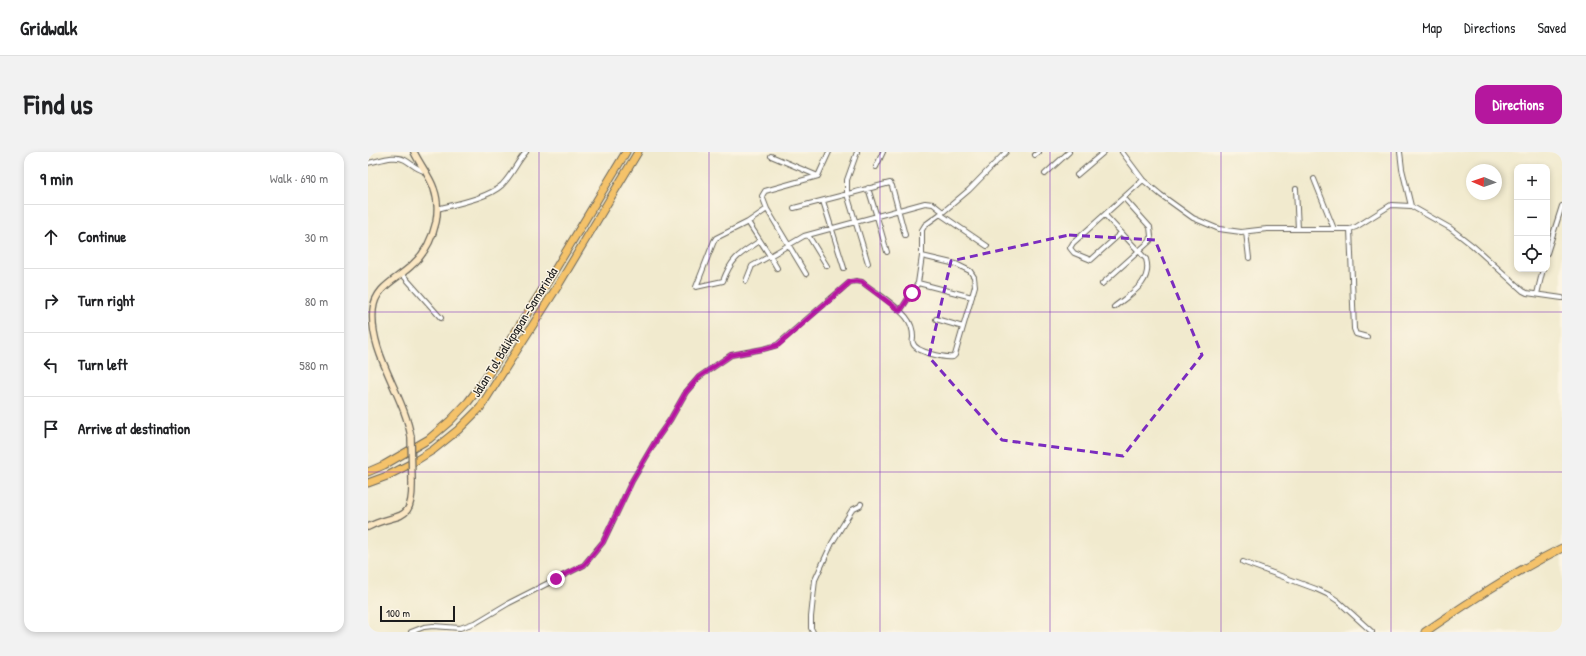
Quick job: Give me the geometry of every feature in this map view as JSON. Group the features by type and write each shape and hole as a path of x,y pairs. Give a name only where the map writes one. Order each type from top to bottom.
{"highway":[{"name":"Jalan Tol Balikpapan–Samarinda","path":"368,472 390,462 429,439 450,422 468,402 484,382 550,278 626,152"},
{"name":"Jalan Tol Balikpapan–Samarinda","path":"368,483 393,473 433,450 458,430 480,408 559,284 638,152"},
{"path":"1425,632 1517,573 1562,548"}],"street":[{"path":"368,527 397,518 407,511 411,503 411,437 407,419 375,336 373,323 374,304 380,292 388,283 402,274 417,260 430,244 434,230 437,210 435,190 414,152"},
{"path":"437,210 495,190 502,185 519,159 526,152"},
{"path":"806,274 790,245 767,209 762,196 765,191 818,176 829,152"},
{"path":"857,152 847,180 847,194 868,263"},
{"path":"876,167 883,152"},
{"path":"900,311 918,283 922,256 922,230 928,222 942,213 969,190 1006,152"},
{"path":"1045,174 1069,152"},
{"path":"1077,175 1104,152"},
{"path":"1122,152 1143,180 1161,196 1199,221 1226,231 1246,232 1298,229 1350,229 1356,227 1392,205 1411,206 1450,228 1474,246 1523,291 1562,298"},
{"path":"1400,152 1411,206"},
{"path":"771,156 818,176"},
{"path":"368,163 399,158 405,159 416,168 424,171"},
{"path":"1314,179 1334,229"},
{"path":"1121,234 1092,260 1080,257 1071,251 1070,248 1072,243 1143,180"},
{"path":"794,208 886,183 891,184 904,235"},
{"path":"868,188 878,217 887,252"},
{"path":"1296,189 1298,229"},
{"path":"1102,284 1150,241 1150,227 1124,198"},
{"path":"823,201 844,268"},
{"path":"746,281 752,266 790,245 799,238 931,203 942,213 987,246"},
{"path":"1550,244 1562,206"},
{"path":"760,241 735,259 728,269 723,281 696,287 716,238 748,222 767,209"},
{"path":"1105,215 1121,234 1146,259 1147,264 1143,284 1114,307"},
{"path":"748,222 777,268"},
{"path":"1350,229 1354,329 1356,334 1367,337"},
{"path":"1246,232 1249,258"},
{"path":"808,235 827,266"},
{"path":"411,632 429,627 460,628 477,622 509,603 584,565 603,542 632,481 686,392 699,377 731,355 778,345 850,282 862,282 900,311 912,325 914,345 922,351 946,357 953,357 955,355 975,286 974,277 970,271 956,264 922,256"},
{"path":"1537,294 1542,272"},
{"path":"402,274 441,318"},
{"path":"918,283 972,297"},
{"path":"936,319 962,327"},
{"path":"813,632 811,628 811,618 815,580 832,543 852,510 862,504"},
{"path":"1242,562 1329,595 1338,601 1372,632"}],"highlighted area":[{"path":"1069,235 1155,240 1202,355 1123,456 1002,440 929,357 951,261"}],"route":[{"path":"556,579 584,565 603,542 632,481 686,392 699,377 731,355 778,345 817,309 850,282 862,282 900,311 912,293"}]}
